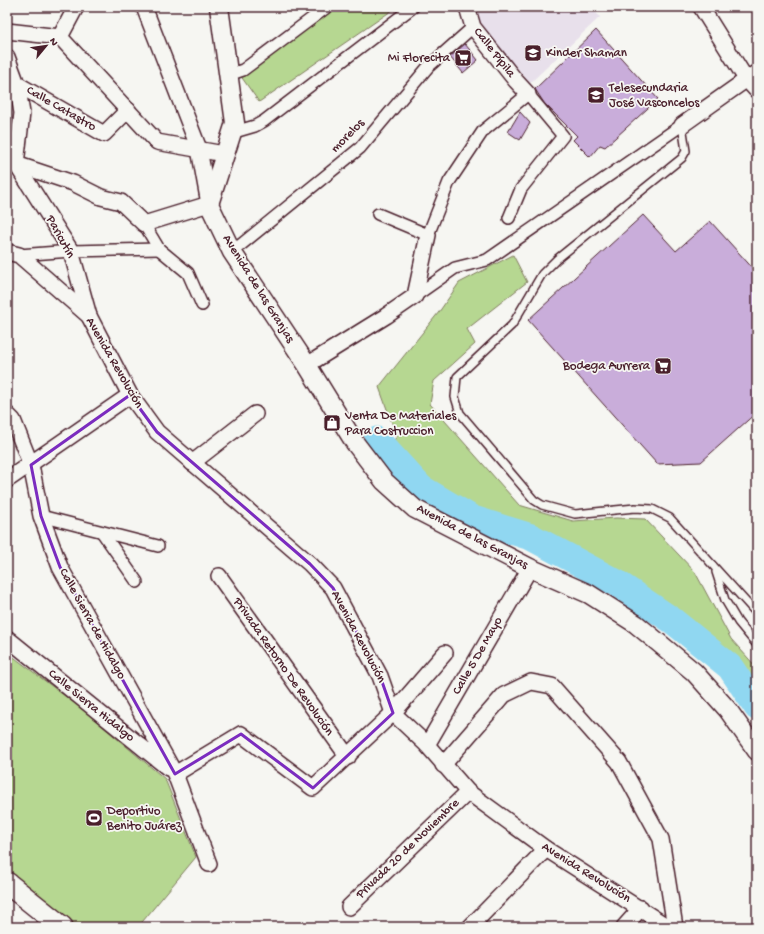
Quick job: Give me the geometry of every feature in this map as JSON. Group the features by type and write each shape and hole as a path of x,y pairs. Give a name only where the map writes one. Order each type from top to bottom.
{"main road":[{"path":"7,883 62,927"}],"street":[{"path":"60,37 76,7"},
{"name":"Avenida de las Granjas","path":"144,7 199,149 209,204 232,252 307,365 355,443 384,481 415,509 530,568 589,594 636,624 694,672 728,710 757,751"},
{"path":"144,224 209,204 235,123 219,7"},
{"path":"228,75 243,70 327,7"},
{"path":"231,133 264,121 413,7"},
{"name":"Calle Pípila","path":"467,7 473,27 528,94"},
{"path":"702,7 751,75 757,91"},
{"name":"morelos","path":"232,252 360,148 428,68 473,27"},
{"path":"7,31 60,37 157,142 224,154"},
{"path":"7,58 17,84 22,113 12,161 73,183 101,197 121,202 144,224 159,249 188,273 202,305"},
{"path":"307,365 386,316 455,268 487,260 682,125 751,75"},
{"name":"Calle Catastro","path":"17,84 104,134 128,110"},
{"path":"415,296 428,235 449,182 483,131 528,94 563,136 521,189 509,218"},
{"name":"Paricutín","path":"12,161 71,251 89,316"},
{"path":"378,214 428,235"},
{"path":"13,253 159,249"},
{"name":"Avenida Revolución","path":"13,253 89,316 130,395 157,432 310,564 334,588 380,676 393,713 427,745 442,765 468,792 546,849 641,908 668,927"},
{"path":"7,480 31,465 130,395"},
{"name":"Calle Sierra de Hidalgo","path":"7,414 13,420 31,465 41,516 60,567 175,774 208,864"},
{"path":"192,463 256,414"},
{"path":"41,516 158,546"},
{"path":"102,532 137,582"},
{"name":"Calle 5 De Mayo","path":"427,745 530,568"},
{"name":"Privada Retorno De Revolución","path":"219,576 348,757"},
{"name":"Calle Sierra Hidalgo","path":"7,638 175,774"},
{"path":"175,774 241,734 313,788 348,757 393,713 445,653"},
{"path":"442,765 504,695 530,682 552,686 619,762 661,839 675,927"},
{"name":"Privada 20 de Noviembre","path":"349,907 468,792"},
{"path":"470,927 546,849"},
{"path":"624,927 641,908"}],"lane":[{"path":"682,125 686,151 682,158 557,259 542,274 512,325 457,377 454,397 460,413 534,500 542,505 575,514 635,508 652,509 670,518 757,614"},
{"path":"716,570 725,600 738,622 757,645"}],"highlighted area":[{"path":"130,395 157,432 310,564 333,588 380,676 393,713 313,788 241,734 175,774 60,567 41,516 31,465"}],"shaded area":[{"name":"Kinder Shaman","path":"476,7 591,7 600,17 530,83 480,24"}],"green space":[{"path":"338,7 397,7 259,102 240,75"},
{"path":"513,255 527,282 467,329 475,344 434,381 430,404 519,505 573,521 616,518 645,519 695,572 731,639 757,668 757,698 734,663 675,617 619,578 535,536 475,515 425,485 389,444 397,437 379,387 439,312 459,283"},
{"name":"Deportivo Benito Juárez","path":"7,652 82,709 165,779 196,857 138,927 75,927 7,872"}],"building":[{"name":"Telesecundaria José Vasconcelos","path":"596,30 658,99 605,147 600,145 590,157 573,140 577,136 544,103 535,89"},
{"name":"Mi Florecita","path":"465,44 478,60 463,73 450,57"},
{"path":"520,112 530,123 520,140 508,132"},
{"name":"Bodega Aurrera","path":"643,215 676,251 710,221 757,273 757,412 701,462 657,464 528,320"}],"waterway":[{"path":"377,440 421,488 473,519 531,537 617,583 673,621 730,667 757,707"}],"place":[{"name":"Kinder Shaman","path":"533,53"},
{"name":"Mi Florecita","path":"463,58"},
{"name":"Telesecundaria José Vasconcelos","path":"596,95"},
{"name":"Bodega Aurrera","path":"663,366"},
{"name":"Venta De Materiales Para Costruccion","path":"332,423"},
{"name":"Deportivo Benito Juárez","path":"94,818"}]}
